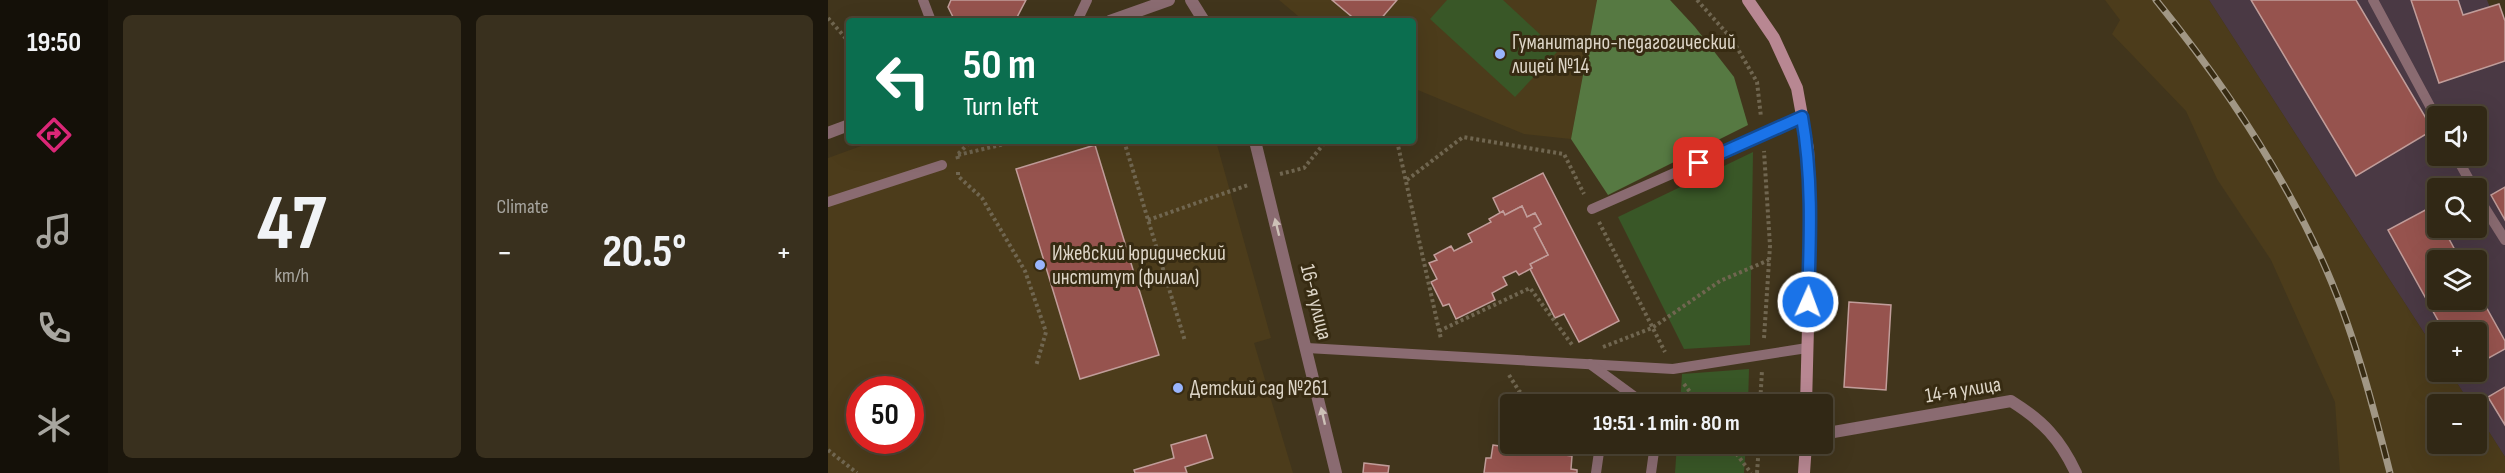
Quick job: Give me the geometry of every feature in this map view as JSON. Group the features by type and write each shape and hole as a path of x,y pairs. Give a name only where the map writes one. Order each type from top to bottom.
{"main road":[{"path":"1748,0 1774,38 1797,88 1808,148 1811,211 1806,394"},
{"path":"1804,473 1805,454"}],"street":[{"path":"1118,18 1169,0"},
{"path":"1191,0 1202,18"},
{"path":"828,133 846,126"},
{"name":"16-я улица","path":"1256,144 1336,473"},
{"name":"14-я улица","path":"1833,432 2011,401 2036,416 2063,446 2076,473"}],"lane":[{"path":"923,0 930,18"},
{"path":"1078,18 1087,0"},
{"path":"2373,0 2430,106"},
{"path":"1592,209 1802,117"},
{"path":"828,202 942,165"},
{"path":"2487,211 2505,240"},
{"path":"1307,348 1673,369 1807,348"},
{"path":"1589,364 1631,394"},
{"path":"1596,473 1599,454"},
{"path":"1650,473 1653,454"}],"path":[{"path":"1697,0 1732,39 1757,82 1770,246 1761,394"},
{"path":"828,18 846,39"},
{"path":"1407,180 1463,137 1564,154 1673,369 1692,394"},
{"path":"942,165 968,144"},
{"path":"957,155 1004,144"},
{"path":"1125,144 1185,341"},
{"path":"1148,220 1264,178 1304,168 1324,144"},
{"path":"1398,144 1444,356"},
{"path":"957,155 958,176 982,198 1025,271 1046,332 1036,366"},
{"path":"1601,348 1652,328 1720,281 1769,260"},
{"path":"1439,331 1530,288 1574,347"},
{"path":"1500,359 1523,394"},
{"path":"828,450 857,473"},
{"path":"1737,454 1751,473"},
{"path":"1757,473 1758,454"}],"shaded area":[{"name":"Гуманитарно-педагогический лицей №14","path":"1279,0 1597,0 1571,139 1524,134 1416,89 1416,18 1300,18"},
{"path":"2105,0 2209,0 2427,338 2427,382 2456,382 2464,394 2427,394 2427,454 2487,454 2487,429 2505,457 2505,473 2340,473 2335,402 2271,260 2217,179 2186,111 2112,34 2120,20"},
{"path":"2209,0 2487,0 2505,44 2505,457 2487,429 2487,394 2464,394 2456,382 2487,382 2487,322 2427,322 2427,338"},
{"name":"Ижевский юридический институт (филиал)","path":"867,144 1217,144 1271,338 1254,343 1293,473 828,473 828,158"}],"green space":[{"path":"1447,0 1503,0 1558,51 1515,97 1430,19"},
{"path":"1597,0 1670,0 1695,27 1734,77 1748,125 1608,195 1571,139"},
{"path":"1753,152 1750,345 1684,349 1618,217"},
{"path":"1749,369 1748,394 1681,394 1682,374"},
{"path":"1676,454 1745,454 1744,473 1675,473"}],"building":[{"path":"951,0 1026,0 1017,18 954,18 948,7"},
{"path":"1332,0 1397,0 1382,18 1353,18"},
{"path":"2251,0 2356,0 2427,120 2427,134 2356,176"},
{"path":"2411,0 2458,0 2463,15 2499,4 2505,21 2505,61 2439,83"},
{"path":"1095,145 1159,355 1080,379 1016,169"},
{"path":"1543,173 1619,321 1579,342 1564,314 1555,318 1530,269 1532,268 1530,264 1548,255 1534,228 1541,224 1535,213 1527,217 1522,206 1505,215 1503,211 1500,213 1493,198"},
{"path":"2505,187 2505,220 2491,195"},
{"path":"1522,206 1527,217 1535,213 1541,224 1534,228 1548,255 1530,264 1532,268 1519,275 1516,271 1503,277 1507,285 1492,293 1495,300 1456,319 1449,304 1443,306 1431,282 1437,279 1429,263 1437,260 1434,255 1451,246 1454,251 1472,242 1468,234 1491,222 1489,219 1503,211 1505,215"},
{"path":"2427,209 2427,238 2448,238 2455,250 2427,250 2427,300 2388,230"},
{"path":"1849,302 1891,305 1886,390 1844,387"},
{"path":"2487,309 2505,341 2505,349 2487,359 2487,322 2439,322 2432,310"},
{"path":"2505,387 2505,425 2488,397"},
{"path":"1206,435 1213,458 1185,467 1187,473 1135,473 1134,470 1174,458 1171,445"},
{"path":"1493,445 1500,446 1500,454 1572,456 1571,469 1577,470 1577,473 1484,473 1486,458 1491,458"},
{"path":"1364,463 1389,466 1388,473 1363,473"}],"railway":[{"path":"2156,0 2226,93 2268,158 2305,225 2343,312 2369,392 2390,473"}],"place":[{"name":"Гуманитарно-педагогический лицей №14","path":"1500,54"},
{"name":"Ижевский юридический институт (филиал)","path":"1040,265"},
{"name":"Детский сад №261","path":"1178,388"}],"route":[{"path":"1699,163 1802,117 1808,148 1811,211 1808,302"}]}
